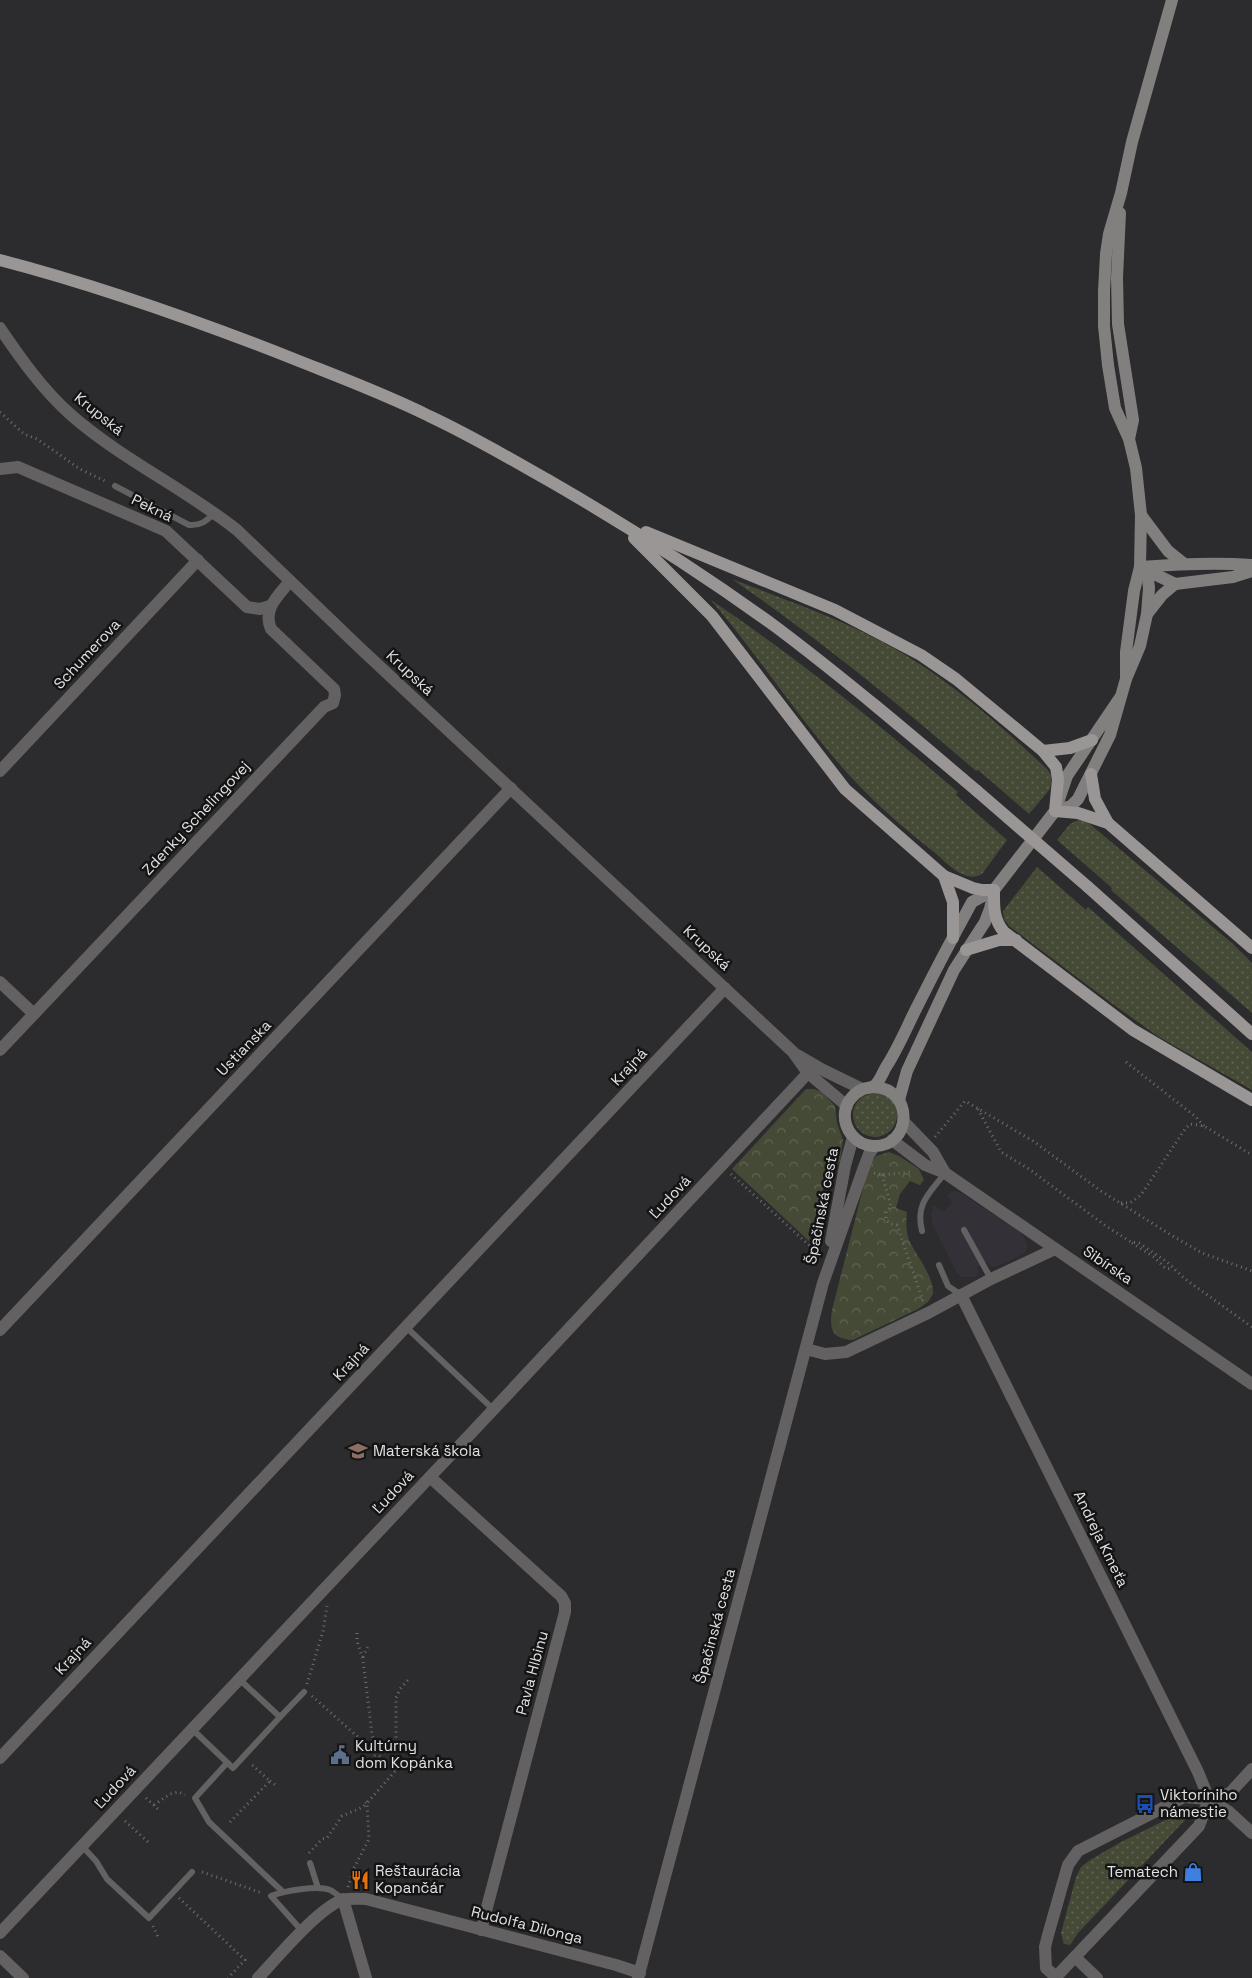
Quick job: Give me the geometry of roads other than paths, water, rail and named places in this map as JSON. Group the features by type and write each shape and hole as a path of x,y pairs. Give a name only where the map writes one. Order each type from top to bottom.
{"main road":[{"path":"1126,679 1126,652 1134,591 1140,568 1141,515 1136,468 1129,439 1115,408 1108,365 1104,326 1106,254 1109,234 1121,193 1132,142 1172,0"},
{"path":"0,260 44,271 137,300 237,336 362,386 462,432 614,519 773,625 846,680 977,791 1252,1034"},
{"path":"1141,515 1168,551 1183,564"},
{"path":"614,519 835,610 921,655 956,679 1043,751 1056,768 1058,779 1055,811"},
{"path":"614,519 712,616 845,789 944,876 973,888 994,890"},
{"path":"1140,568 1183,564 1252,565"},
{"path":"1140,568 1176,584"},
{"path":"1055,811 1071,806 1078,798 1092,774 1110,735 1126,679 1140,646 1147,614 1148,579 1140,568"},
{"path":"1147,614 1162,595 1176,584 1232,577 1252,572"},
{"path":"899,1100 907,1071 954,970 985,922 994,890 1055,811 1067,776 1119,700"},
{"path":"1043,751 1070,748 1092,740"},
{"path":"1092,774 1094,799 1108,823 1252,948"},
{"path":"1055,811 1078,813 1108,823"},
{"path":"944,876 952,902 953,938"},
{"path":"868,1088 890,1091 899,1100 904,1110 904,1122 900,1132 892,1140 875,1146 863,1144 853,1136 845,1122 847,1106 853,1096 868,1088 890,1061 972,902 994,890"},
{"path":"994,890 994,914 998,925 1016,940 1133,1030 1252,1100"},
{"path":"966,950 999,940 1016,940"}],"street":[{"name":"Krupská","path":"0,328 25,366 70,414 120,452 216,513 238,530 360,648 793,1052 808,1073 847,1106"},
{"name":"Pekná","path":"0,469 18,467 166,531 247,606 260,609 270,606"},
{"name":"Schumerova","path":"0,771 198,560"},
{"path":"270,606 290,581"},
{"name":"Zdenky Schelingovej","path":"0,1050 324,707 332,704 335,695 334,689 271,628 268,622 270,606"},
{"name":"Ustianska","path":"0,1330 511,788"},
{"path":"0,982 34,1014"},
{"name":"Krajná","path":"0,1758 725,988"},
{"name":"Krupská","path":"793,1052 823,1070 868,1088"},
{"name":"Ľudová","path":"0,1933 494,1410 808,1073"},
{"name":"Sibírska","path":"904,1122 933,1152 945,1174"},
{"name":"Špačinská cesta","path":"639,1975 823,1283 845,1166 853,1136"},
{"name":"Sibírska","path":"892,1140 924,1165 945,1174 1252,1384"},
{"name":"Špačinská cesta","path":"823,1283 869,1154 875,1146"},
{"path":"806,1349 825,1354 846,1352 991,1279 1056,1249"},
{"name":"Andreja Kmeťa","path":"961,1295 1198,1772 1209,1799"},
{"name":"Pavla Hlbinu","path":"430,1477 561,1596 565,1603 562,1621 481,1930"},
{"path":"1209,1799 1199,1826 1056,1978 1046,1968 1045,1947 1065,1872 1078,1851 1180,1798 1209,1799 1230,1793 1252,1769"},
{"path":"1209,1799 1228,1811 1252,1833"},
{"path":"258,1978 322,1912 343,1899 366,1978"},
{"name":"Rudolfa Dilonga","path":"343,1899 366,1899 616,1965 639,1975"},
{"path":"0,1956 23,1978"},
{"path":"1075,1957 1097,1978"}],"lane":[{"path":"115,486 189,525 197,526 203,524 216,513"},
{"path":"922,1231 920,1222 922,1203 945,1174"},
{"path":"964,1230 991,1279"},
{"path":"939,1265 948,1286 961,1295"},
{"path":"406,1327 494,1410"},
{"path":"239,1679 280,1716"},
{"path":"192,1729 233,1768 304,1692"},
{"path":"228,1763 195,1798 209,1822 283,1892"},
{"path":"82,1846 96,1861 107,1879 149,1918 192,1872"},
{"path":"310,1863 318,1888"},
{"path":"302,1932 271,1896 283,1892 318,1888 330,1890 343,1899"}],"place":[{"name":"Materská škola","path":"358,1451"},
{"name":"Kultúrny dom Kopánka","path":"340,1755"},
{"name":"Viktoríniho námestie","path":"1145,1804"},
{"name":"Tematech","path":"1193,1872"},
{"name":"Reštaurácia Kopančár","path":"360,1880"}]}
